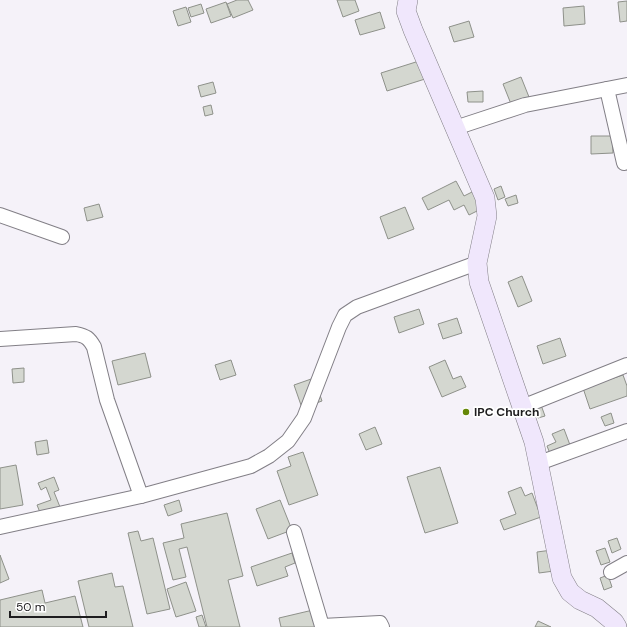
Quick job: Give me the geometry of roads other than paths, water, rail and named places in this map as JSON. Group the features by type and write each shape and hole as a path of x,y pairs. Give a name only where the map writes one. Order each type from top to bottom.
{"street":[{"path":"408,0 406,11 413,30 485,198 487,216 477,263 479,282 534,442 562,578 570,592 580,600 597,608 614,622 617,627"},
{"path":"455,128 525,105 627,85"},
{"path":"607,89 624,163"},
{"path":"0,215 62,237"},
{"path":"0,527 141,496 251,466 269,456 288,441 304,418 336,334 345,315 357,306 477,263"},
{"path":"0,339 76,334 90,339 94,347 107,400 141,496"},
{"path":"522,407 627,366"},
{"path":"539,463 627,430"},
{"path":"294,532 322,626 380,623 382,627"},
{"path":"611,572 627,563"}],"place":[{"name":"IPC Church","path":"466,412"}]}
